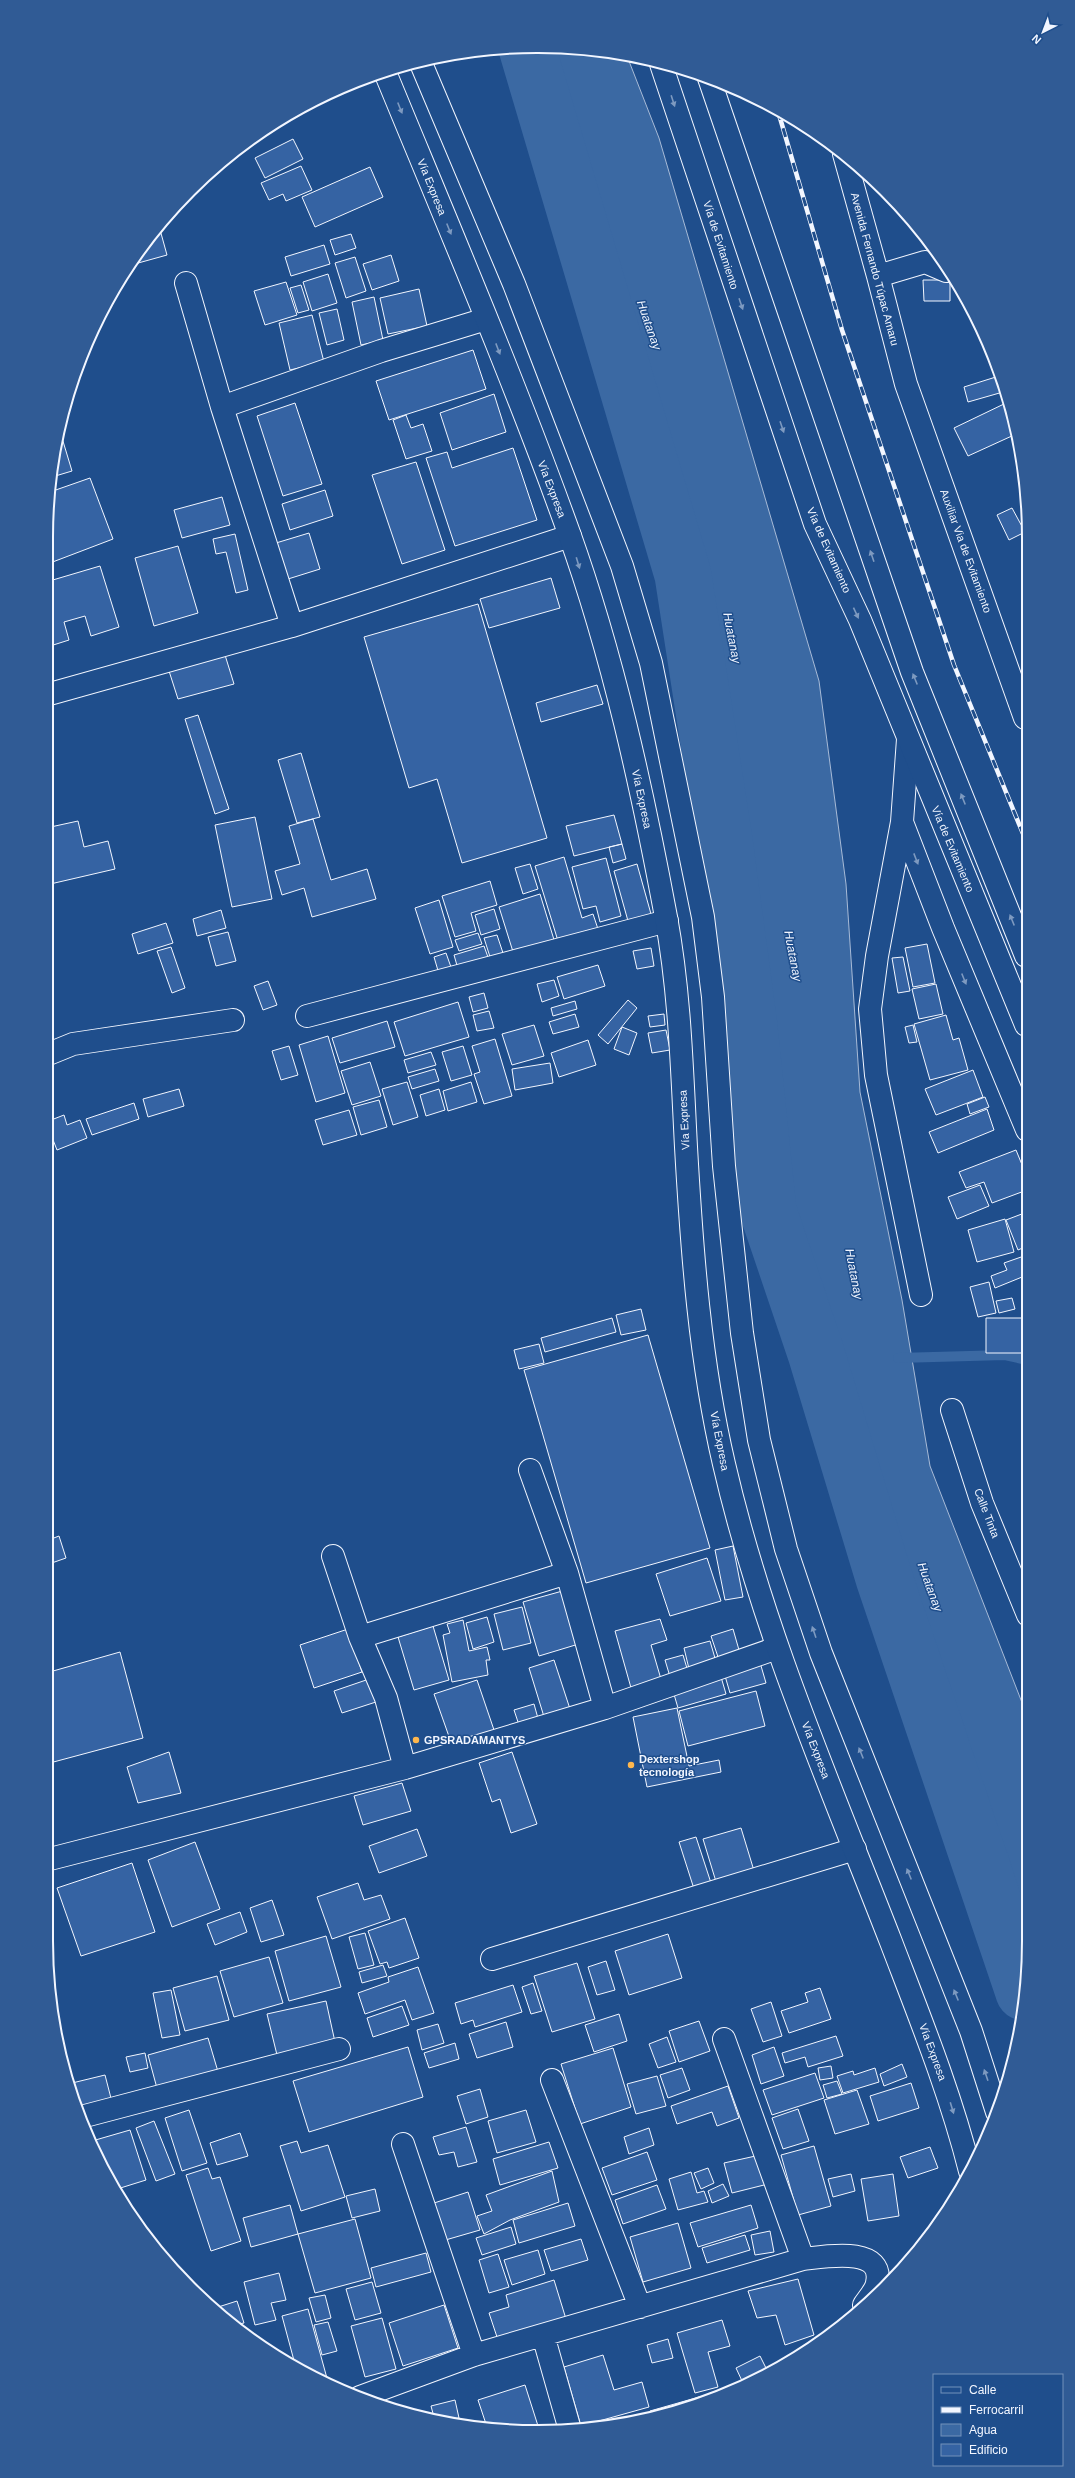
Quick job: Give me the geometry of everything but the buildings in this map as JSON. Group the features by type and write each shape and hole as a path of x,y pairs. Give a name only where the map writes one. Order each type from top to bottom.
{"main road":[{"path":"423,67 520,299 622,566 651,663 703,917 713,997 724,1166 742,1333 759,1440 786,1549 821,1653 971,2031 994,2102"},
{"name":"Vía de Evitamiento","path":"663,70 815,524 860,620 1022,1015"},
{"name":"Vía Expresa","path":"387,77 486,319 570,536 625,719 667,921 675,975 689,1206 706,1368 723,1460 739,1525 777,1648 941,2071 968,2163"},
{"path":"712,86 912,672 1022,946"},
{"name":"Avenida Fernando Túpac Amaru","path":"847,165 906,384"},
{"path":"878,276 925,262 940,269"},
{"path":"186,283 222,406 292,626"},
{"path":"222,406 381,351 486,319"},
{"name":"Auxiliar Via de Evitamiento","path":"906,384 1022,707"},
{"path":"53,693 292,626 570,536"},
{"path":"908,739 902,822 877,956 870,1009 876,1075 921,1295"},
{"path":"902,822 1022,1115"},
{"path":"307,1016 667,921"},
{"path":"53,1052 73,1044 233,1020"},
{"name":"Calle Tinta","path":"952,1410 982,1503 1022,1600"},
{"path":"530,1470 567,1572 605,1708"},
{"path":"333,1556 360,1637 386,1698 405,1768"},
{"path":"360,1637 567,1572"},
{"path":"53,1858 405,1768 605,1708 777,1648"},
{"path":"492,1959 855,1849"},
{"path":"724,2039 804,2259"},
{"path":"86,2116 339,2049"},
{"path":"552,2080 640,2307"},
{"path":"403,2144 474,2355"},
{"path":"368,2394 474,2355 804,2259 851,2255 867,2259 875,2268 877,2283 874,2289"},
{"path":"543,2335 568,2424"}],"water":[{"name":"Huatanay","path":"529,53 569,54 629,62 659,138 819,681 846,884 860,1092 902,1300 930,1466 1022,1703 1022,1940 1020,1981 884,1578 816,1353 768,1211 749,1026 724,840 683,575"}],"waterway":[{"path":"529,53 683,575 724,840 749,1026 768,1211 816,1353 884,1578 1020,1981"},
{"path":"898,1358 1005,1355 1022,1359"}],"railway":[{"path":"780,118 842,330 954,665 1022,831"}],"place":[{"name":"GPSRADAMANTYS","path":"416,1740"},
{"name":"Dextershop tecnología","path":"631,1765"}]}
